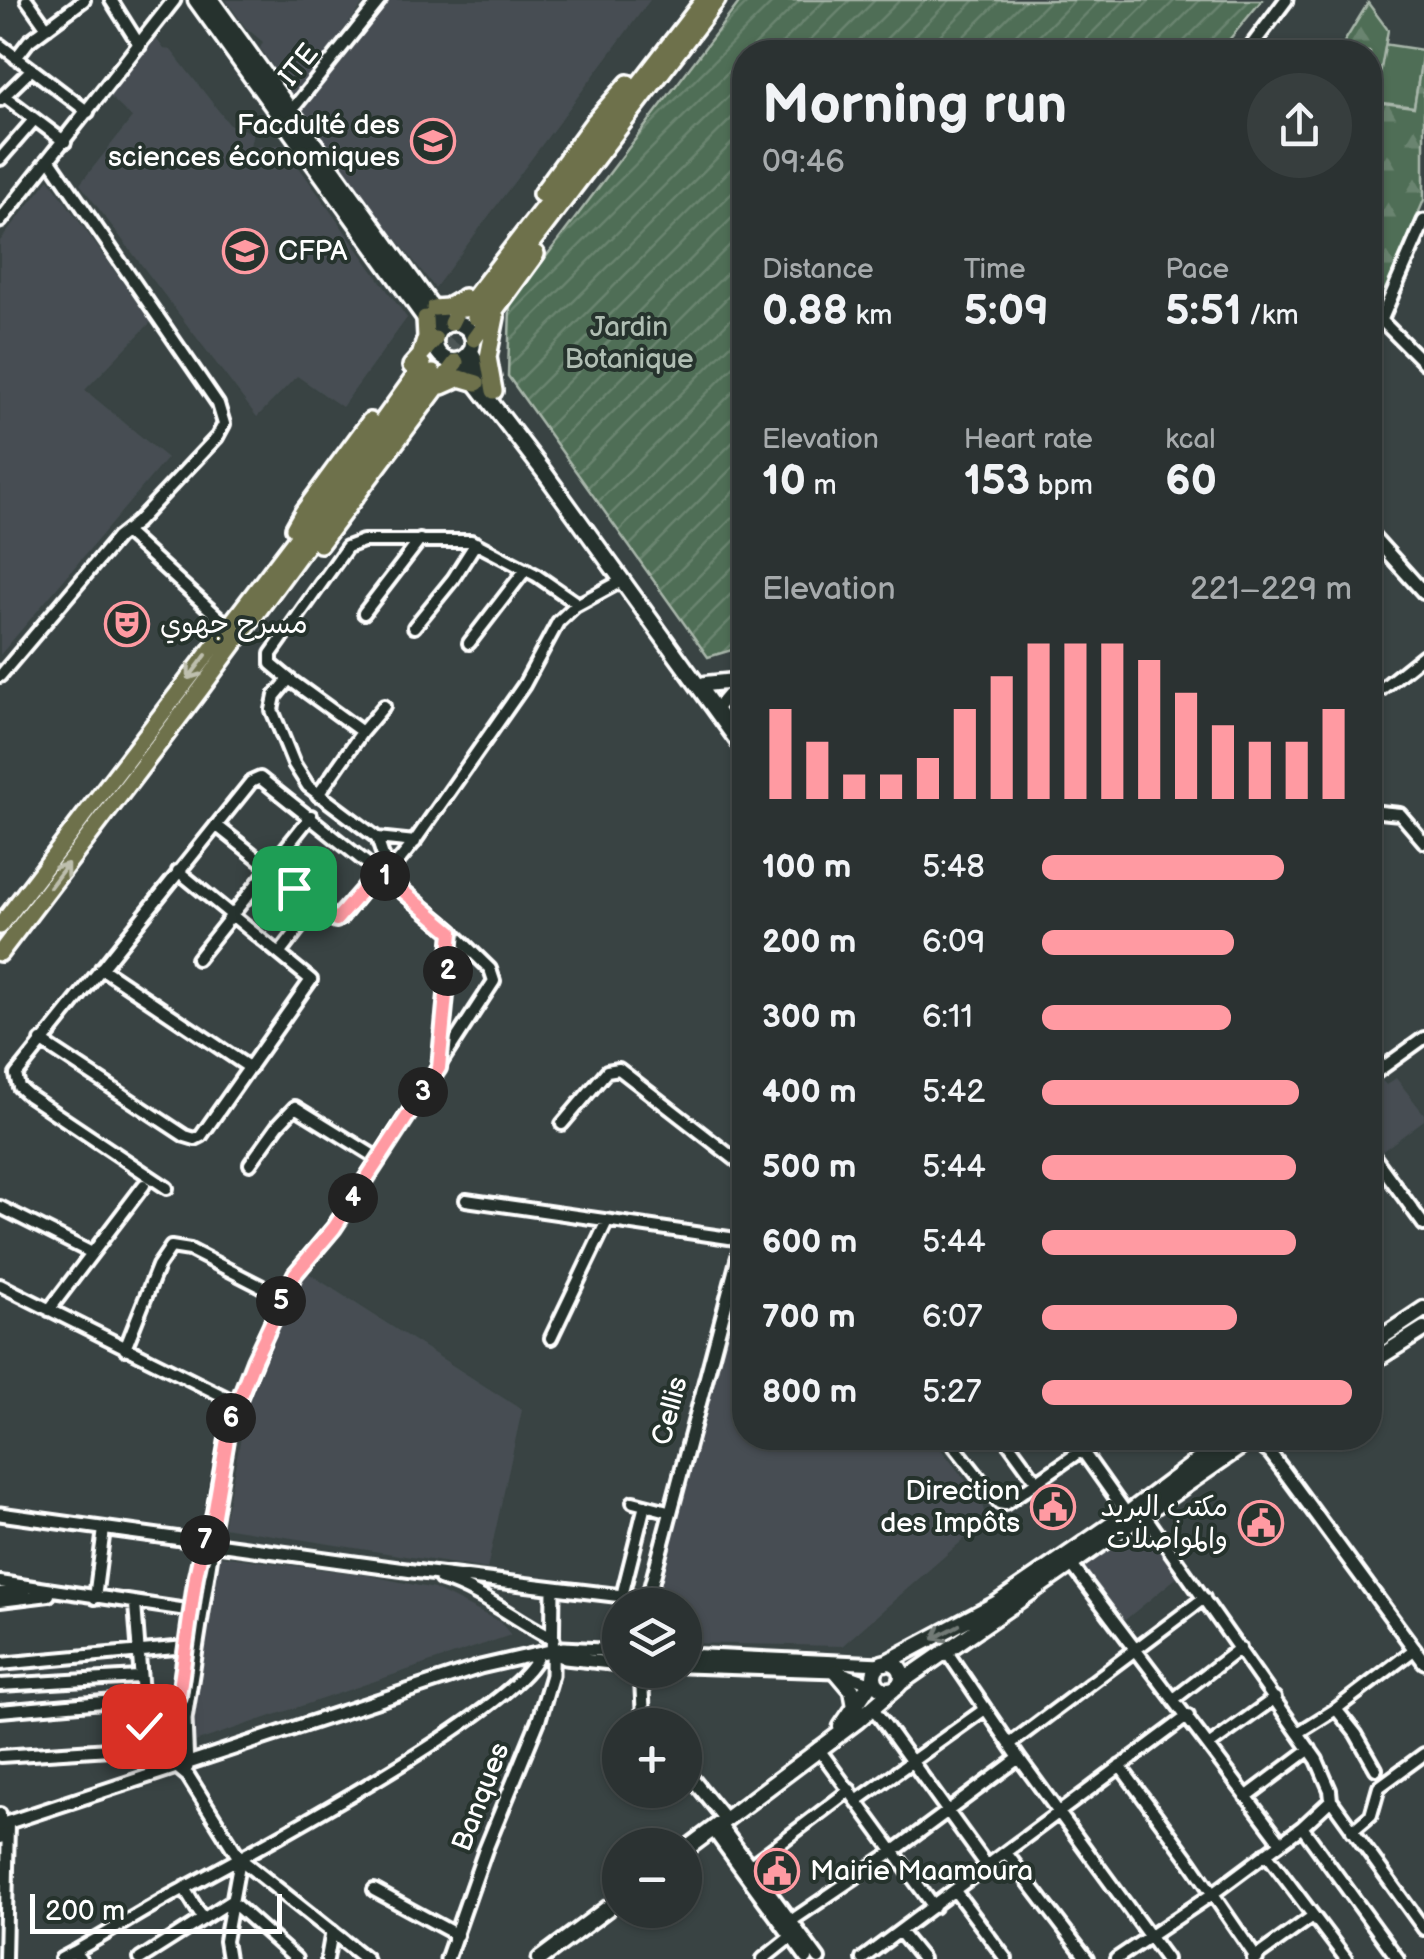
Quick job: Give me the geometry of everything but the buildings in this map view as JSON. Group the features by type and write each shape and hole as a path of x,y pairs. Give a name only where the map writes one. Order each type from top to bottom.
{"highway":[{"path":"468,308 704,0"},
{"path":"0,952 271,593 429,371 442,330 468,308 643,97 717,0"},
{"path":"0,926 275,565 429,371 465,354 618,144 643,97"},
{"path":"494,391 489,373 489,341 502,300"},
{"path":"429,371 429,313 447,307 468,308"},
{"path":"429,371 477,383"}],"main road":[{"path":"196,0 442,330 440,356 465,354"},
{"path":"211,0 292,111 429,313"},
{"path":"442,330 466,326 465,354 477,383 718,706"},
{"path":"465,354 705,684 732,729"},
{"path":"705,684 732,683"},
{"path":"1382,1337 1424,1309"},
{"path":"1382,1355 1424,1329"},
{"path":"824,1744 883,1678 1126,1514 1212,1450"},
{"path":"702,1837 872,1708 883,1678 947,1652 1239,1450"},
{"path":"836,1672 852,1690 855,1707"},
{"path":"540,1959 602,1912"}],"street":[{"path":"27,0 47,28"},
{"path":"16,58 24,46 84,0"},
{"path":"110,0 140,46"},
{"path":"2,216 65,142 174,0"},
{"name":"ITE","path":"292,111 380,0"},
{"path":"1256,40 1286,0"},
{"path":"0,44 88,112"},
{"path":"32,69 2,98 65,142"},
{"path":"0,160 34,120"},
{"path":"0,676 125,532 217,437 224,417 204,382 50,160"},
{"path":"1382,318 1424,221"},
{"path":"1382,321 1424,363"},
{"path":"125,532 228,626"},
{"path":"362,732 271,664 271,654 347,548 363,541 463,539 526,569 578,604"},
{"path":"364,613 420,540"},
{"path":"414,627 476,543"},
{"path":"1382,546 1424,593"},
{"path":"470,642 526,569"},
{"path":"377,838 389,869 415,842 524,685 558,622 578,604 623,580"},
{"path":"1382,688 1424,655"},
{"path":"290,679 276,696 272,710 294,764 308,786 377,838 415,842"},
{"path":"718,706 732,694"},
{"path":"318,794 384,706"},
{"path":"167,1188 20,1088 16,1080 18,1070 256,778 268,782 452,932 490,968 494,982 323,1243 295,1274 237,1403 226,1438 173,1745 240,1860 366,1959"},
{"path":"1382,812 1400,814 1424,842"},
{"path":"197,960 311,816"},
{"path":"216,825 334,920 341,918 379,871"},
{"path":"42,1040 191,1138 200,1136 311,980 178,871"},
{"path":"280,953 316,906"},
{"path":"439,1068 452,932"},
{"path":"100,968 250,1068"},
{"path":"1382,1069 1424,1038"},
{"path":"562,1124 608,1071 619,1068 732,1156"},
{"path":"250,1164 278,1125 296,1108 379,1159"},
{"path":"1382,1167 1424,1225"},
{"path":"49,1310 144,1185"},
{"path":"466,1200 732,1235"},
{"path":"0,1207 92,1253"},
{"path":"552,1338 606,1221"},
{"path":"125,1349 163,1256 171,1247 190,1250 282,1297"},
{"name":"Cellis","path":"649,1588 732,1279"},
{"path":"0,1284 237,1403"},
{"path":"958,1450 1000,1503 1011,1502 1080,1450"},
{"path":"1014,1450 1037,1482"},
{"path":"1082,1450 1126,1514"},
{"path":"1267,1450 1424,1662"},
{"path":"633,1502 668,1511"},
{"path":"624,1588 646,1505"},
{"path":"0,1514 602,1594"},
{"path":"1144,1514 1275,1698 1310,1750 1331,1800 1424,1929"},
{"path":"96,1598 104,1529"},
{"path":"1071,1564 1280,1841"},
{"path":"413,1571 471,1592 529,1628 565,1658 602,1662"},
{"path":"0,1582 58,1594 196,1612"},
{"name":"Banques","path":"448,1959 552,1675 553,1588"},
{"path":"0,1593 41,1590"},
{"path":"0,1602 58,1594"},
{"path":"1010,1744 1204,1598"},
{"path":"135,1604 146,1746"},
{"path":"183,1768 186,1647 196,1612"},
{"path":"2,1822 183,1768 480,1666 538,1655 553,1646 602,1650"},
{"path":"0,1664 186,1647"},
{"path":"1174,1699 1240,1648"},
{"path":"1298,1733 1415,1650"},
{"path":"947,1652 1166,1959"},
{"path":"61,1959 77,1956 480,1713 529,1673 538,1655"},
{"path":"702,1657 883,1678"},
{"path":"702,1667 836,1672 883,1678"},
{"path":"0,1684 139,1676"},
{"path":"66,1681 68,1706"},
{"path":"0,1710 184,1696"},
{"path":"1210,1745 1275,1698"},
{"path":"872,1708 988,1866"},
{"path":"858,1800 984,1709"},
{"path":"1336,1709 1356,1734 1376,1770"},
{"path":"862,1959 1188,1716"},
{"path":"824,1744 850,1790 934,1907"},
{"path":"0,1756 173,1745"},
{"path":"1246,1797 1310,1750"},
{"path":"1352,1831 1371,1815 1379,1787 1424,1754"},
{"path":"763,1959 947,1809 1019,1758"},
{"path":"1120,1766 1190,1860 1255,1958 1313,1916"},
{"path":"748,1868 850,1790"},
{"path":"702,1797 748,1868 819,1959"},
{"path":"1116,1959 1302,1827 1331,1800"},
{"path":"0,1838 2,1822"},
{"path":"2,1822 4,1959"},
{"path":"1302,1827 1398,1959"},
{"path":"1266,1852 1346,1959"},
{"path":"1007,1854 1086,1959"},
{"path":"228,1959 225,1942 240,1860"},
{"path":"184,1888 202,1919"},
{"path":"374,1890 457,1935"},
{"path":"954,1891 1006,1959"},
{"path":"140,1959 231,1901"},
{"path":"231,1901 296,1959"},
{"path":"794,1930 807,1959"},
{"path":"327,1959 332,1931"},
{"path":"900,1932 922,1959"},
{"path":"276,1944 282,1959"}],"shaded area":[{"path":"226,0 366,0 294,97 260,48 263,42 245,27"},
{"name":"Facdulté des sciences économiques","path":"378,0 650,0 435,288 296,111"},
{"name":"CFPA","path":"155,37 164,49 171,50 229,124 253,133 250,146 283,145 407,318 342,407 297,376 257,417 80,184 132,118 109,96"},
{"path":"49,179 151,322 85,390 167,458 0,655 0,241"},
{"path":"1396,1078 1424,1114 1424,1120 1382,1152 1382,1080 1386,1085"},
{"path":"302,1269 522,1410 487,1569 223,1527 248,1402"},
{"path":"732,1307 732,1450 941,1450 981,1500 986,1520 842,1646 702,1643 702,1588 658,1588"},
{"path":"1142,1520 1181,1574 1125,1620 1082,1565"},
{"path":"213,1555 367,1575 434,1589 500,1622 511,1635 189,1744"}],"green space":[{"name":"Jardin Botanique","path":"741,0 1262,0 1229,40 732,40 732,650 708,657 508,376 510,304"},
{"path":"1368,3 1388,30 1382,63 1382,40 1345,40"},
{"path":"1383,44 1423,50 1414,108 1382,103"},
{"path":"1424,47 1424,200 1382,299 1382,103 1414,107"}],"tunnel":[{"path":"423,365 460,317"},
{"path":"433,373 475,317"}],"place":[{"name":"Facdulté des sciences économiques","path":"433,141"},
{"name":"CFPA","path":"245,251"},
{"name":"مسرح جهوي","path":"127,624"},
{"name":"Direction des Impôts","path":"1053,1507"},
{"name":"مكتب البريد والمواصلات","path":"1261,1523"},
{"name":"Mairie Maamoura","path":"777,1871"}],"route":[{"path":"144,1726 141,1700 179,1696 196,1576 203,1544 210,1535 230,1422 282,1297 295,1274 334,1228 439,1068 452,932 379,871 336,920 294,888"}]}
